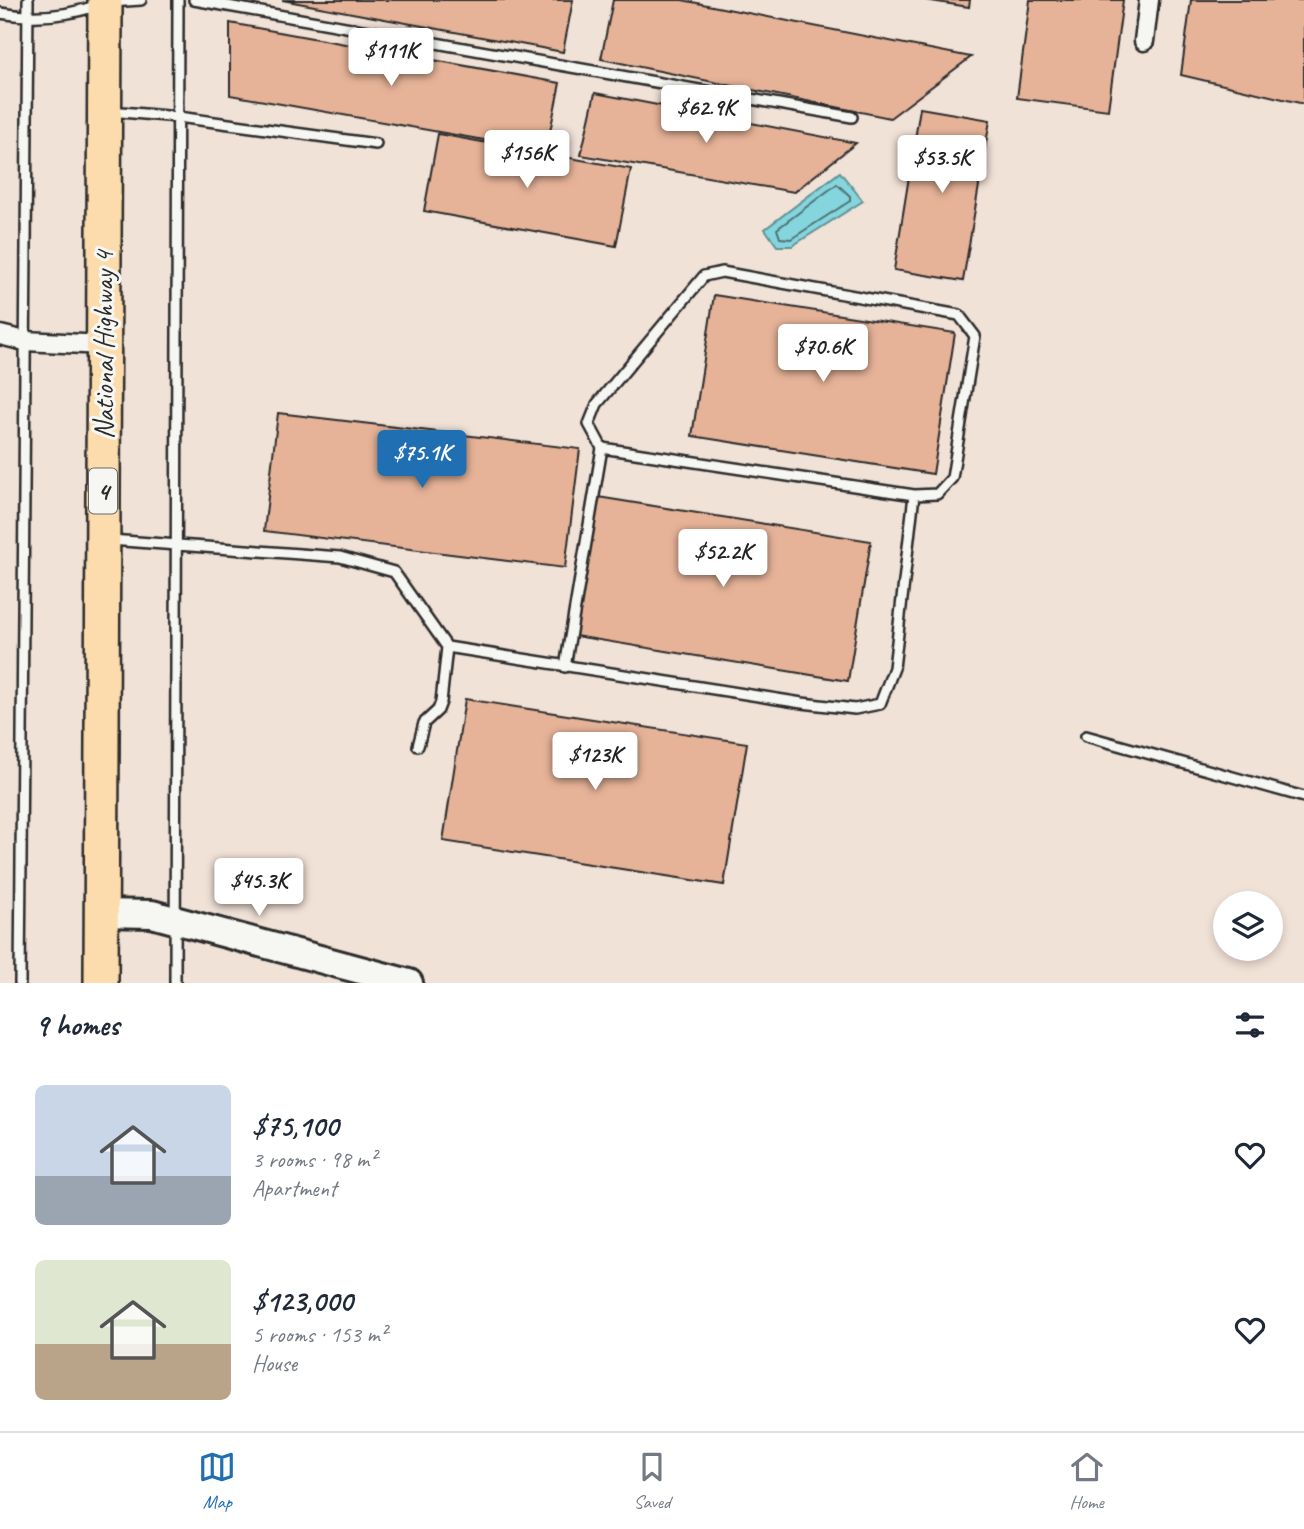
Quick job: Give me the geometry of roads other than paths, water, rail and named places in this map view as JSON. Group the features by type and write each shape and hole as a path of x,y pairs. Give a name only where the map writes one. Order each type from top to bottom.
{"highway":[{"name":"National Highway 4","path":"101,983 104,111 102,1"}],"street":[{"path":"1144,41 1149,0"},
{"path":"0,335 25,341 103,345"},
{"path":"101,913 152,914 409,983"}],"lane":[{"path":"20,983 28,0"},
{"path":"0,13 28,18 74,13 102,1 141,0"},
{"path":"175,983 178,0"},
{"path":"194,0 852,117"},
{"path":"104,111 178,117 376,144"},
{"path":"565,667 602,448 589,424 597,404 704,276 722,272 959,315 975,336 952,478 937,494 914,495 602,448"},
{"path":"447,648 816,705 855,709 880,704 894,668 914,495"},
{"path":"102,540 340,557 394,572 447,648 441,702 438,710 424,723 418,746"},
{"path":"1086,736 1304,797"}],"water":[{"path":"840,172 863,201 792,246 777,246 765,229"}]}
